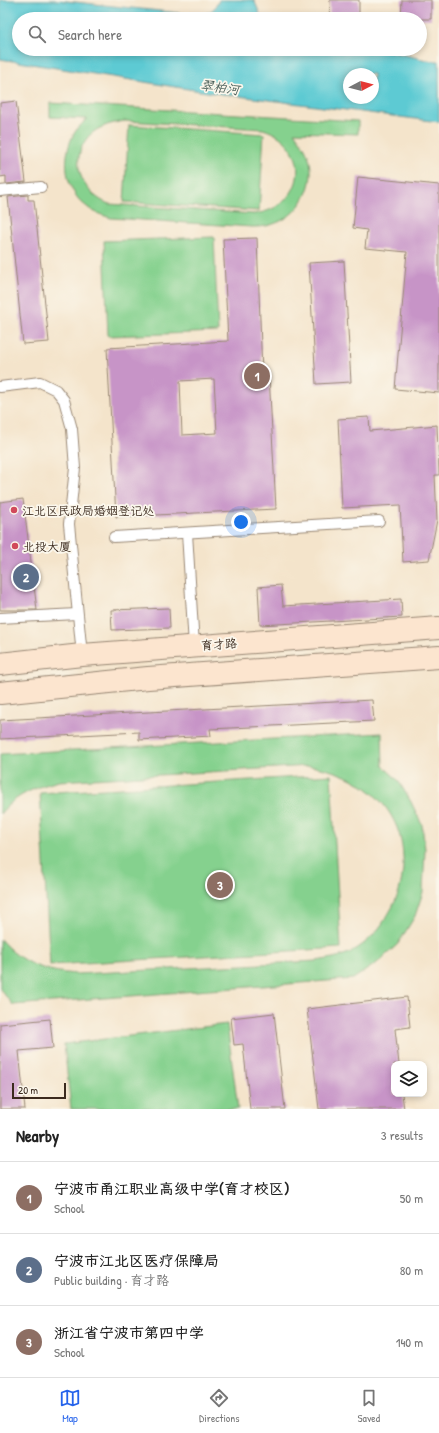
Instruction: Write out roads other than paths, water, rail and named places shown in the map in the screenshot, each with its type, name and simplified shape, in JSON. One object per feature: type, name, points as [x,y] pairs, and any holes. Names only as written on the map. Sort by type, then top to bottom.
[{"type":"main road","name":"育才路","points":[[0,664],[82,655],[439,628]]},
{"type":"main road","points":[[0,693],[148,678],[439,657]]},
{"type":"lane","points":[[0,191],[41,187]]},
{"type":"lane","points":[[0,387],[40,382],[56,390],[64,400],[72,429],[76,468],[68,524],[82,655]]},
{"type":"lane","points":[[114,537],[379,521]]},
{"type":"lane","points":[[187,533],[194,646]]},
{"type":"lane","points":[[0,618],[77,614]]},
{"type":"water","name":"翠柏河","points":[[0,0],[56,0],[170,12],[12,12],[12,56],[409,56],[431,61],[439,61],[439,122],[207,92],[0,59]]},
{"type":"water","points":[[219,0],[254,0],[259,12],[209,12],[216,6]]},
{"type":"place","name":"宁波市甬江职业高级中学(育才校区)","points":[[257,376]]},
{"type":"place","name":"江北区民政局婚姻登记处","points":[[14,510]]},
{"type":"place","name":"北投大厦","points":[[15,546]]},
{"type":"place","name":"宁波市江北区医疗保障局","points":[[26,577]]},
{"type":"place","name":"浙江省宁波市第四中学","points":[[220,885]]}]
